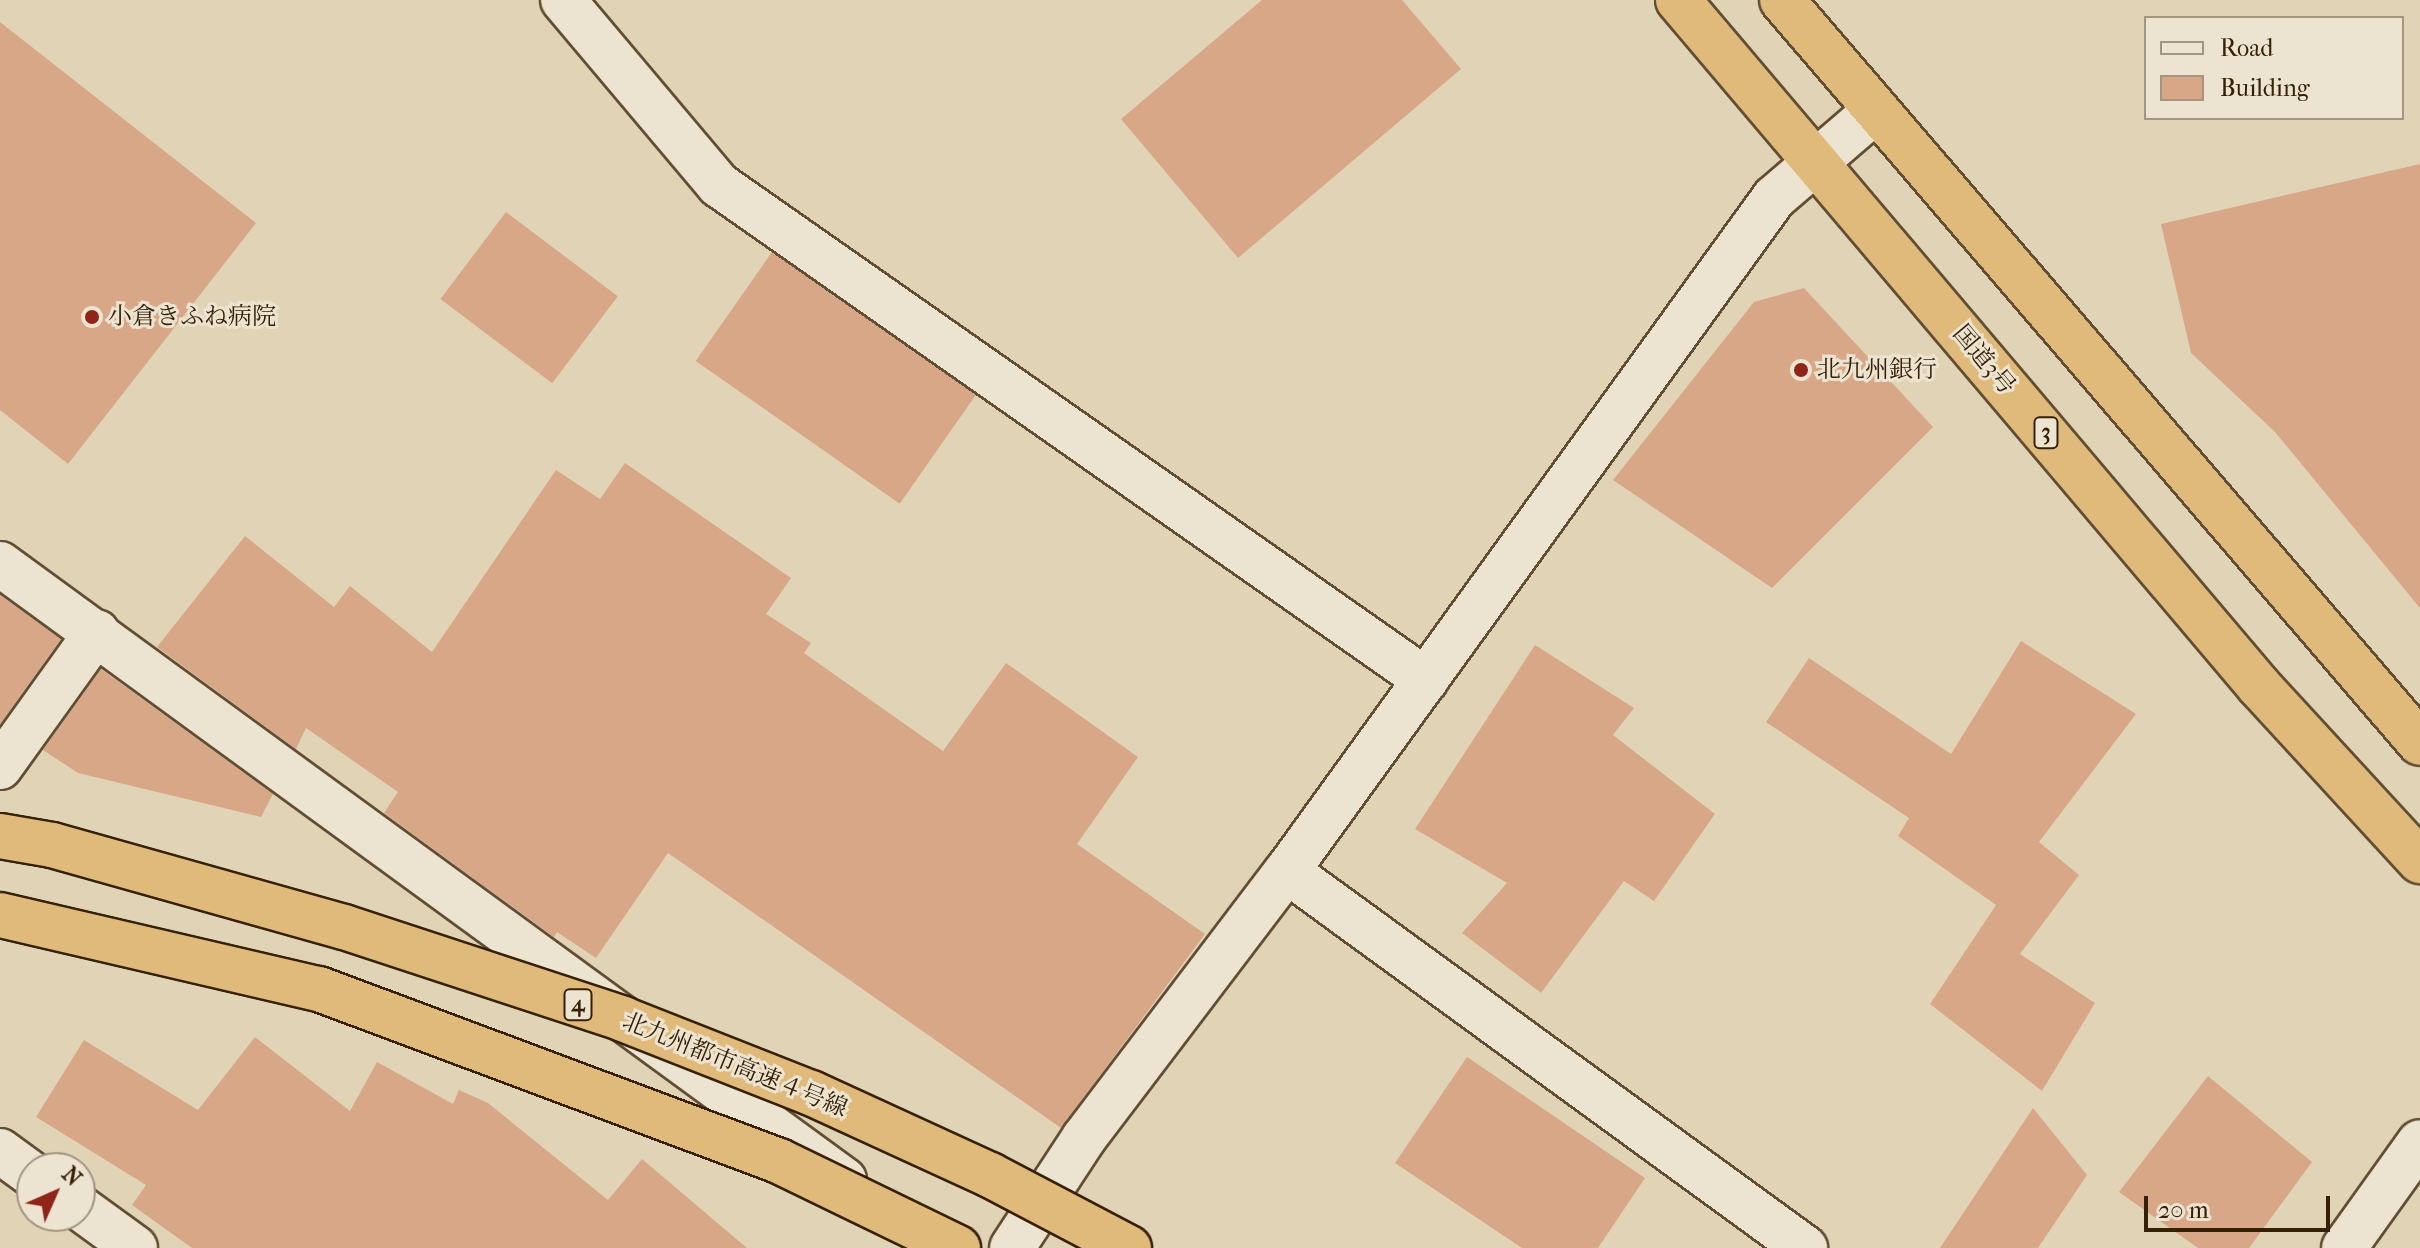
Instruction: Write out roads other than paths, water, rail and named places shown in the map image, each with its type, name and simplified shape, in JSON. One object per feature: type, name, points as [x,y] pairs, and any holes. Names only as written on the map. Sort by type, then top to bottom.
[{"type":"highway","name":"国道3号","points":[[1678,0],[2259,686],[2420,861]]},
{"type":"highway","points":[[1782,0],[2420,743]]},
{"type":"highway","name":"北九州都市高速４号線","points":[[0,836],[52,845],[344,927],[623,1019],[811,1093],[990,1175],[1129,1248]]},
{"type":"highway","points":[[0,915],[319,989],[779,1161],[958,1248]]},
{"type":"street","points":[[563,0],[719,185],[1426,680]]},
{"type":"street","points":[[1012,1248],[1084,1138],[1287,871],[1774,198],[1875,111]]},
{"type":"street","points":[[0,564],[936,1248]]},
{"type":"street","points":[[0,767],[97,632]]},
{"type":"street","points":[[1287,871],[1805,1248]]},
{"type":"street","points":[[2344,1248],[2420,1142]]},
{"type":"street","points":[[96,1220],[135,1248]]},
{"type":"place","name":"小倉きふね病院","points":[[92,317]]},
{"type":"place","name":"北九州銀行","points":[[1801,370]]}]
